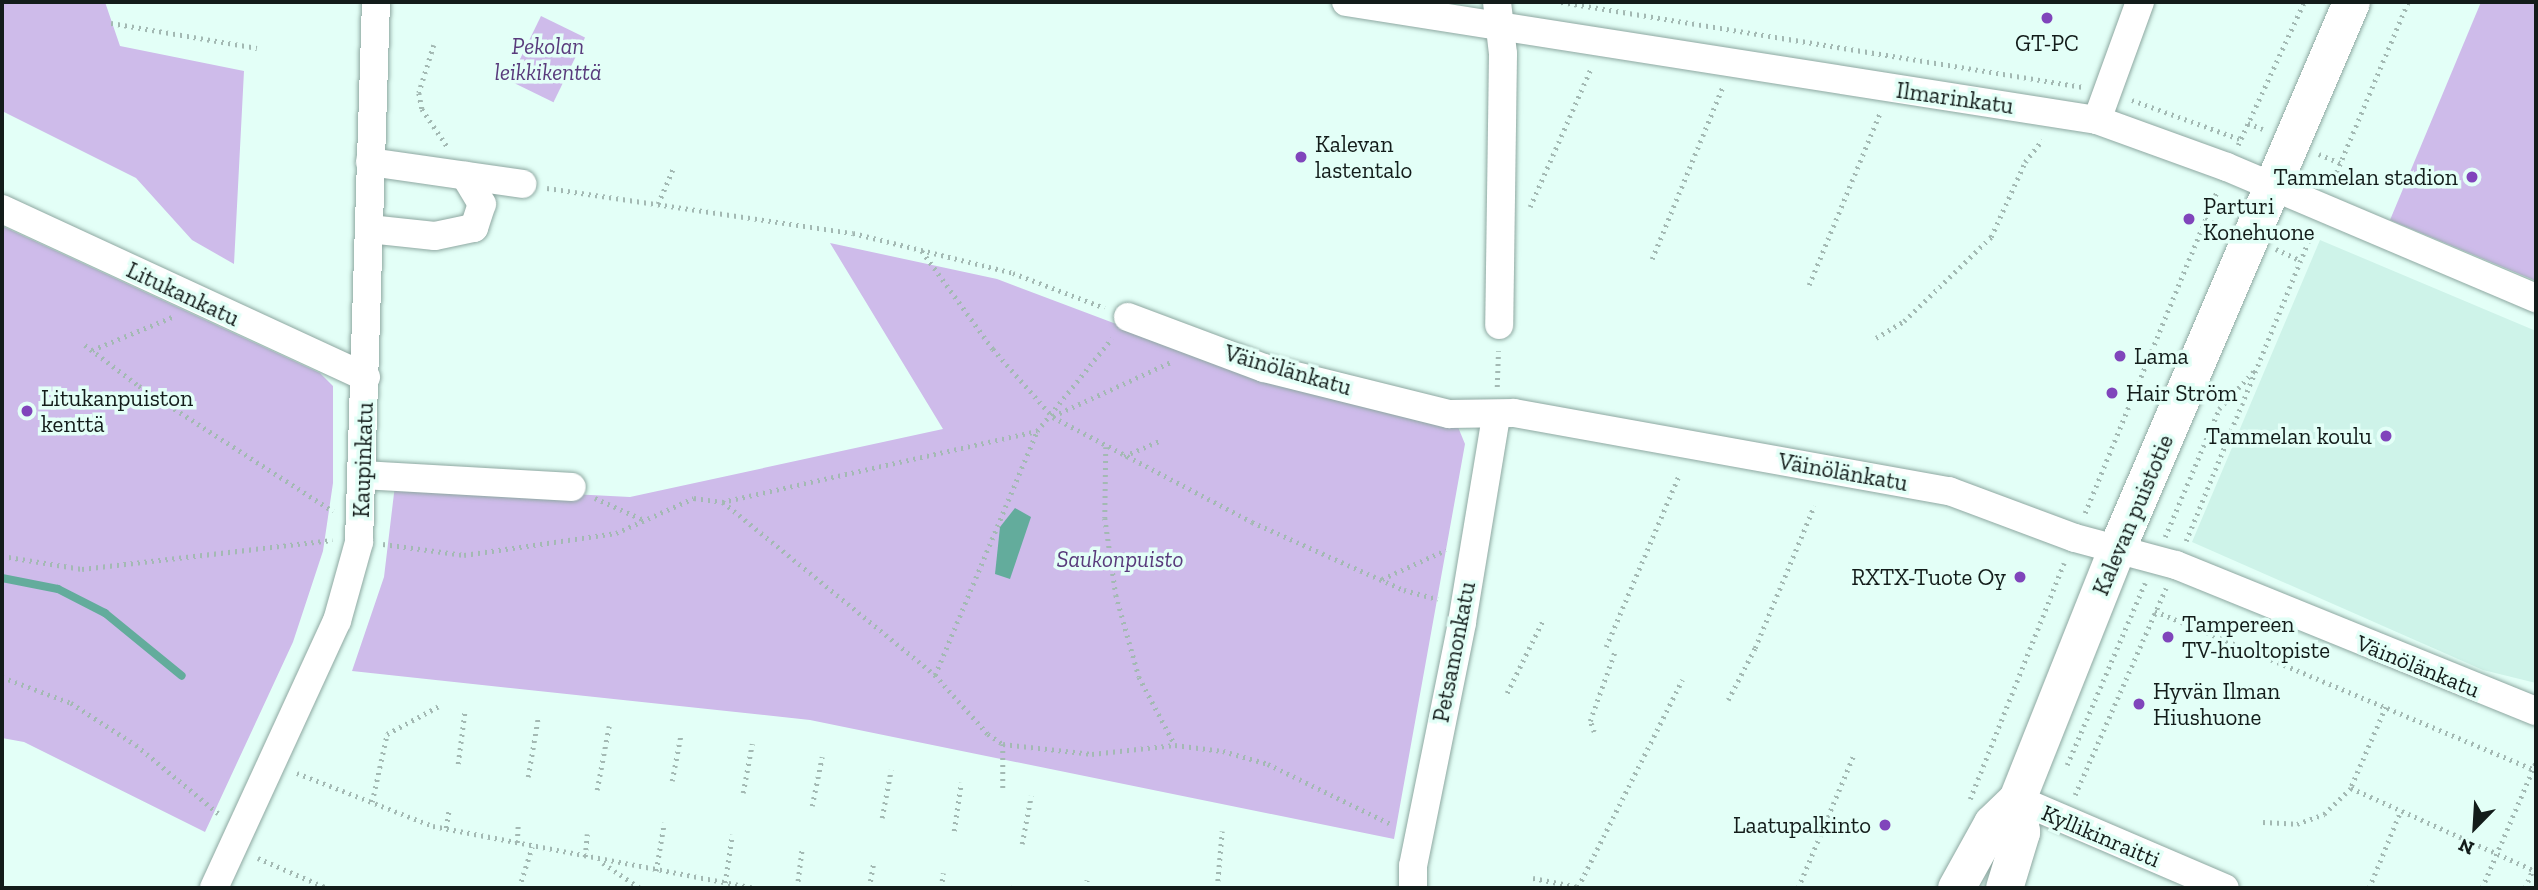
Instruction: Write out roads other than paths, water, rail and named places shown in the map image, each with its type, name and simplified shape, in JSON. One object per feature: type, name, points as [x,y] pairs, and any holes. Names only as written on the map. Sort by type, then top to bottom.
[{"type":"main road","name":"Kalevan puistotie","points":[[1965,881],[1993,822],[2017,799],[2117,548],[2351,2]]},
{"type":"main road","name":"Kalevan puistotie","points":[[2004,888],[2021,832],[2017,799]]},
{"type":"street","name":"Kaupinkatu","points":[[214,888],[337,621],[359,542],[376,2]]},
{"type":"street","name":"Ilmarinkatu","points":[[1346,2],[1498,14],[2097,120],[2227,167],[2536,298]]},
{"type":"street","points":[[2097,120],[2140,2]]},
{"type":"street","points":[[1498,14],[1499,325]]},
{"type":"street","points":[[370,162],[522,184]]},
{"type":"street","points":[[369,229],[435,236],[474,228],[482,204],[465,176]]},
{"type":"street","name":"Litukankatu","points":[[2,209],[366,377]]},
{"type":"street","name":"Väinölänkatu","points":[[1128,317],[1264,368],[1450,414],[1496,416],[1514,413],[1949,491],[2075,538],[2166,562],[2536,711]]},
{"type":"street","name":"Petsamonkatu","points":[[1413,888],[1419,830],[1464,606],[1496,416]]},
{"type":"street","points":[[363,475],[572,487]]},
{"type":"street","name":"Kyllikinraitti","points":[[2017,799],[2225,888]]},
{"type":"waterway","points":[[2,578],[58,589],[105,613],[182,676]]},
{"type":"place","name":"GT-PC","points":[[2047,18]]},
{"type":"place","name":"Kalevan lastentalo","points":[[1301,157]]},
{"type":"place","name":"Tammelan stadion","points":[[2472,177]]},
{"type":"place","name":"Parturi Konehuone","points":[[2189,219]]},
{"type":"place","name":"Lama","points":[[2120,356]]},
{"type":"place","name":"Hair Ström","points":[[2112,393]]},
{"type":"place","name":"Litukanpuiston kenttä","points":[[27,411]]},
{"type":"place","name":"Tammelan koulu","points":[[2386,436]]},
{"type":"place","name":"RXTX-Tuote Oy","points":[[2020,577]]},
{"type":"place","name":"Tampereen TV-huoltopiste","points":[[2168,637]]},
{"type":"place","name":"Hyvän Ilman Hiushuone","points":[[2139,704]]},
{"type":"place","name":"Laatupalkinto","points":[[1885,825]]},
{"type":"park label","name":"Pekolan leikkikenttä","points":[[548,59]]},
{"type":"park label","name":"Saukonpuisto","points":[[1120,559]]}]
